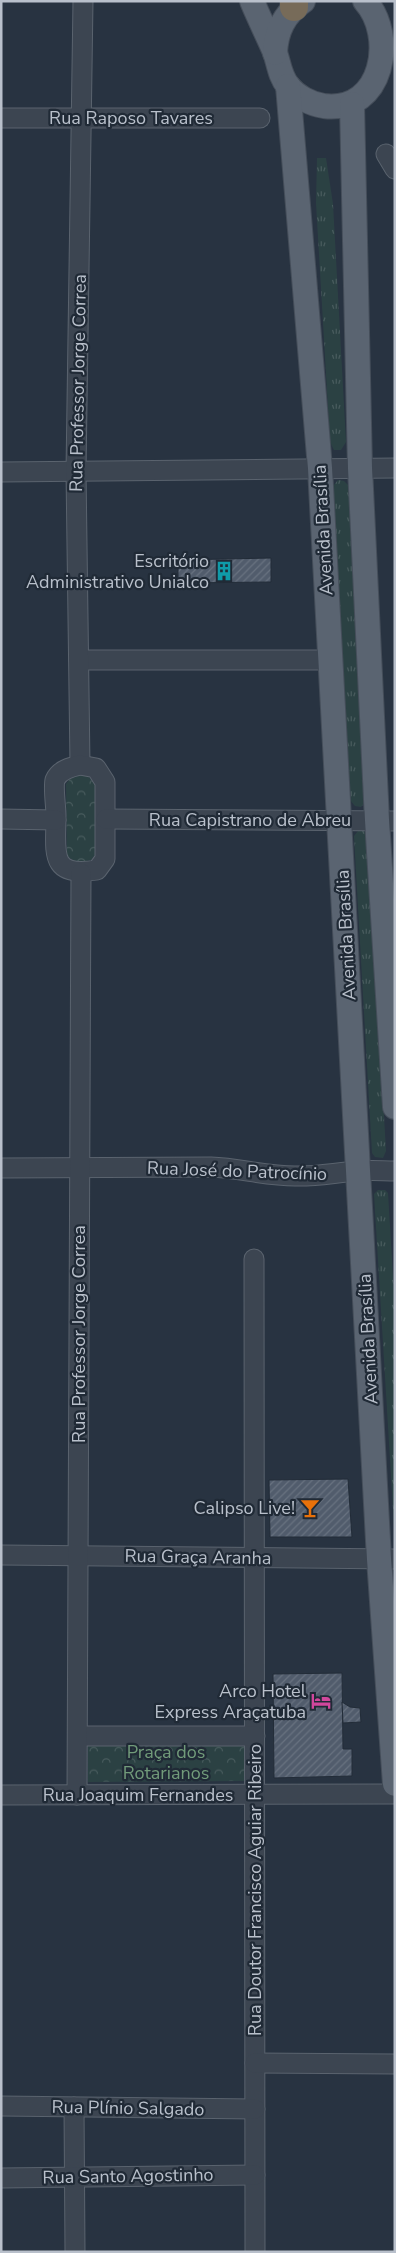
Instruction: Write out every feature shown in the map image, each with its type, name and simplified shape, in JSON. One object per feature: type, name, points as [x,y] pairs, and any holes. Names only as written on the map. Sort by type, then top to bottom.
[{"type":"main road","name":"Avenida Brasília","points":[[252,1],[275,53],[279,70],[288,86],[301,98],[317,105],[334,107],[352,104],[367,96],[380,84],[388,68],[393,44],[385,23],[365,1]]},
{"type":"main road","name":"Avenida Brasília","points":[[275,53],[276,35],[284,20],[297,3]]},
{"type":"main road","name":"Avenida Brasília","points":[[288,86],[320,468],[359,1171],[387,1559],[395,1784]]},
{"type":"main road","name":"Avenida Brasília","points":[[352,104],[360,468],[386,820],[395,1107]]},
{"type":"street","name":"Rua Professor Jorge Correa","points":[[80,765],[76,471],[83,1]]},
{"type":"street","name":"Rua Raposo Tavares","points":[[1,118],[260,118]]},
{"type":"street","points":[[1,472],[395,468]]},
{"type":"street","points":[[79,660],[331,660]]},
{"type":"street","points":[[80,765],[96,768],[105,782],[106,819],[105,859],[97,870],[81,872],[64,869],[56,858],[55,780],[64,770],[80,765]]},
{"type":"street","points":[[1,819],[56,820]]},
{"type":"street","name":"Rua Capistrano de Abreu","points":[[106,819],[386,820]]},
{"type":"street","name":"Rua Professor Jorge Correa","points":[[78,1795],[81,872]]},
{"type":"street","name":"Rua José do Patrocínio","points":[[1,1168],[231,1168],[272,1175],[294,1176],[324,1176],[359,1171],[395,1171]]},
{"type":"street","name":"Rua Doutor Francisco Aguiar Ribeiro","points":[[254,1259],[255,2252]]},
{"type":"street","name":"Rua Graça Aranha","points":[[1,1555],[387,1559]]},
{"type":"street","points":[[78,1736],[255,1736]]},
{"type":"street","name":"Rua Joaquim Fernandes","points":[[1,1795],[395,1794]]},
{"type":"street","points":[[255,2063],[395,2064]]},
{"type":"street","name":"Rua Plínio Salgado","points":[[1,2106],[255,2109]]},
{"type":"street","points":[[74,2107],[75,2252]]},
{"type":"street","name":"Rua Santo Agostinho","points":[[1,2178],[255,2174]]},
{"type":"green space","points":[[317,158],[326,158],[333,204],[346,442],[341,450],[334,450],[330,442],[316,203]]},
{"type":"green space","points":[[338,480],[344,481],[349,486],[366,801],[361,807],[355,806],[350,800],[333,486]]},
{"type":"green space","points":[[81,775],[89,777],[95,785],[95,855],[91,860],[75,861],[67,855],[66,784],[70,779]]},
{"type":"green space","points":[[358,831],[364,831],[368,836],[386,1151],[383,1158],[375,1157],[372,1153],[354,836]]},
{"type":"green space","points":[[378,1190],[385,1190],[388,1193],[395,1309],[395,1542],[374,1194]]},
{"type":"green space","name":"Praça dos Rotarianos","points":[[88,1743],[245,1743],[244,1781],[88,1782]]},
{"type":"building","name":"Escritório Administrativo Unialco","points":[[271,558],[271,582],[178,583],[178,560]]},
{"type":"building","name":"Calipso Live!","points":[[348,1479],[352,1537],[270,1537],[269,1480]]},
{"type":"building","points":[[342,1673],[343,1749],[352,1749],[352,1776],[274,1778],[273,1674]]},
{"type":"building","points":[[342,1702],[350,1707],[360,1708],[361,1722],[343,1723]]},
{"type":"place","name":"Escritório Administrativo Unialco","points":[[224,571]]},
{"type":"place","name":"Calipso Live!","points":[[310,1508]]},
{"type":"place","name":"Arco Hotel Express Araçatuba","points":[[321,1701]]}]
